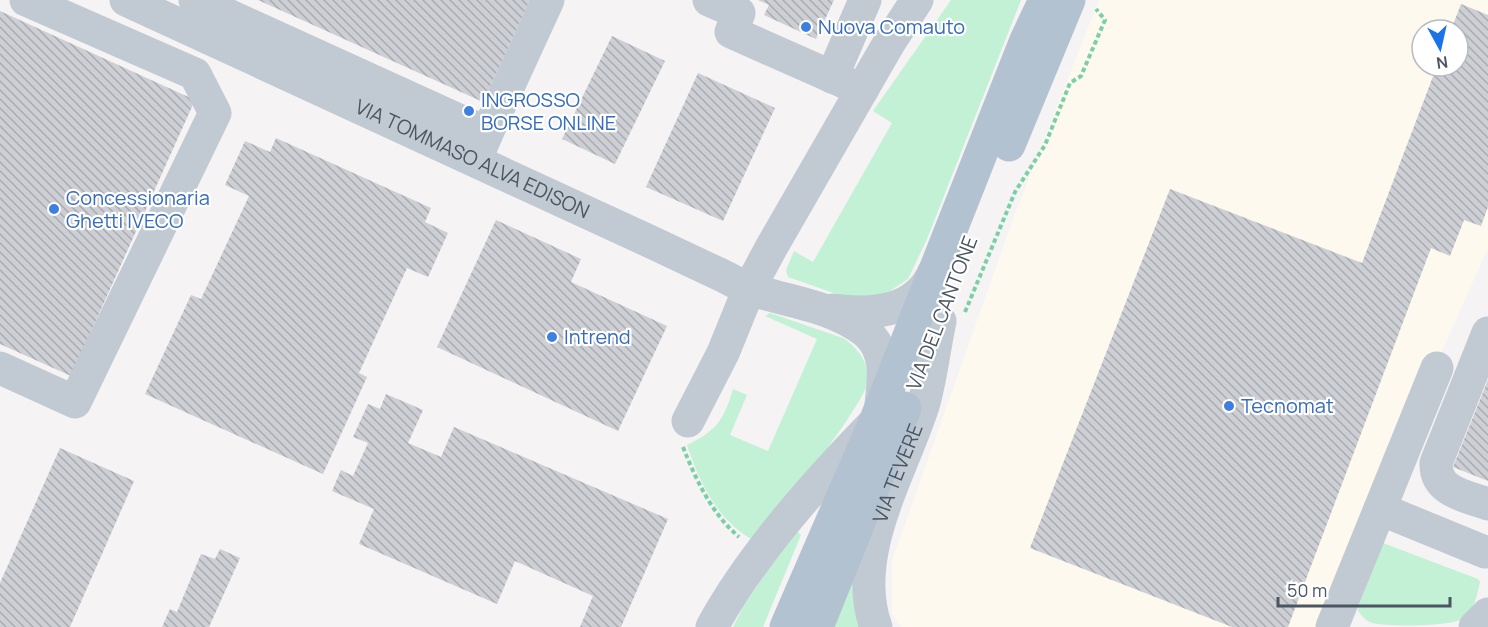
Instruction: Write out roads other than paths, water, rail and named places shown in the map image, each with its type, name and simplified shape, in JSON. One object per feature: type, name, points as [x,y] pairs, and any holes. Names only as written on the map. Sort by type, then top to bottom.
[{"type":"main road","name":"VIA DEL CANTONE","points":[[786,627],[878,414],[1043,0]]},
{"type":"main road","name":"VIA DEL CANTONE","points":[[817,627],[951,319],[997,174],[1069,0]]},
{"type":"street","points":[[0,368],[75,402],[214,113],[195,74],[26,0]]},
{"type":"street","name":"VIA TOMMASO ALVA EDISON","points":[[126,0],[482,146],[749,289],[822,309],[866,313],[891,310],[922,291],[928,285],[934,272]]},
{"type":"street","points":[[195,0],[482,146],[548,0]]},
{"type":"street","points":[[709,0],[739,13],[731,32],[862,90]]},
{"type":"street","points":[[832,77],[865,0]]},
{"type":"street","points":[[688,421],[726,346],[749,289],[862,90],[917,0]]},
{"type":"street","name":"VIA TOMMASO ALVA EDISON","points":[[822,309],[861,329],[875,343],[884,371],[878,414]]},
{"type":"street","name":"VIA TEVERE","points":[[876,627],[869,596],[870,560],[876,535],[951,319]]},
{"type":"street","points":[[1488,333],[1436,463],[1436,475],[1444,487],[1488,504]]},
{"type":"street","points":[[1332,627],[1437,368]]},
{"type":"street","name":"VIA DEL CANTONE","points":[[712,627],[761,554],[878,414]]},
{"type":"street","points":[[1380,509],[1485,552]]},
{"type":"street","points":[[1476,627],[1488,614]]},
{"type":"place","name":"Nuova Comauto","points":[[806,27]]},
{"type":"place","name":"INGROSSO BORSE ONLINE","points":[[469,111]]},
{"type":"place","name":"Concessionaria Ghetti IVECO","points":[[54,209]]},
{"type":"place","name":"Intrend","points":[[552,337]]},
{"type":"place","name":"Tecnomat","points":[[1229,406]]}]
